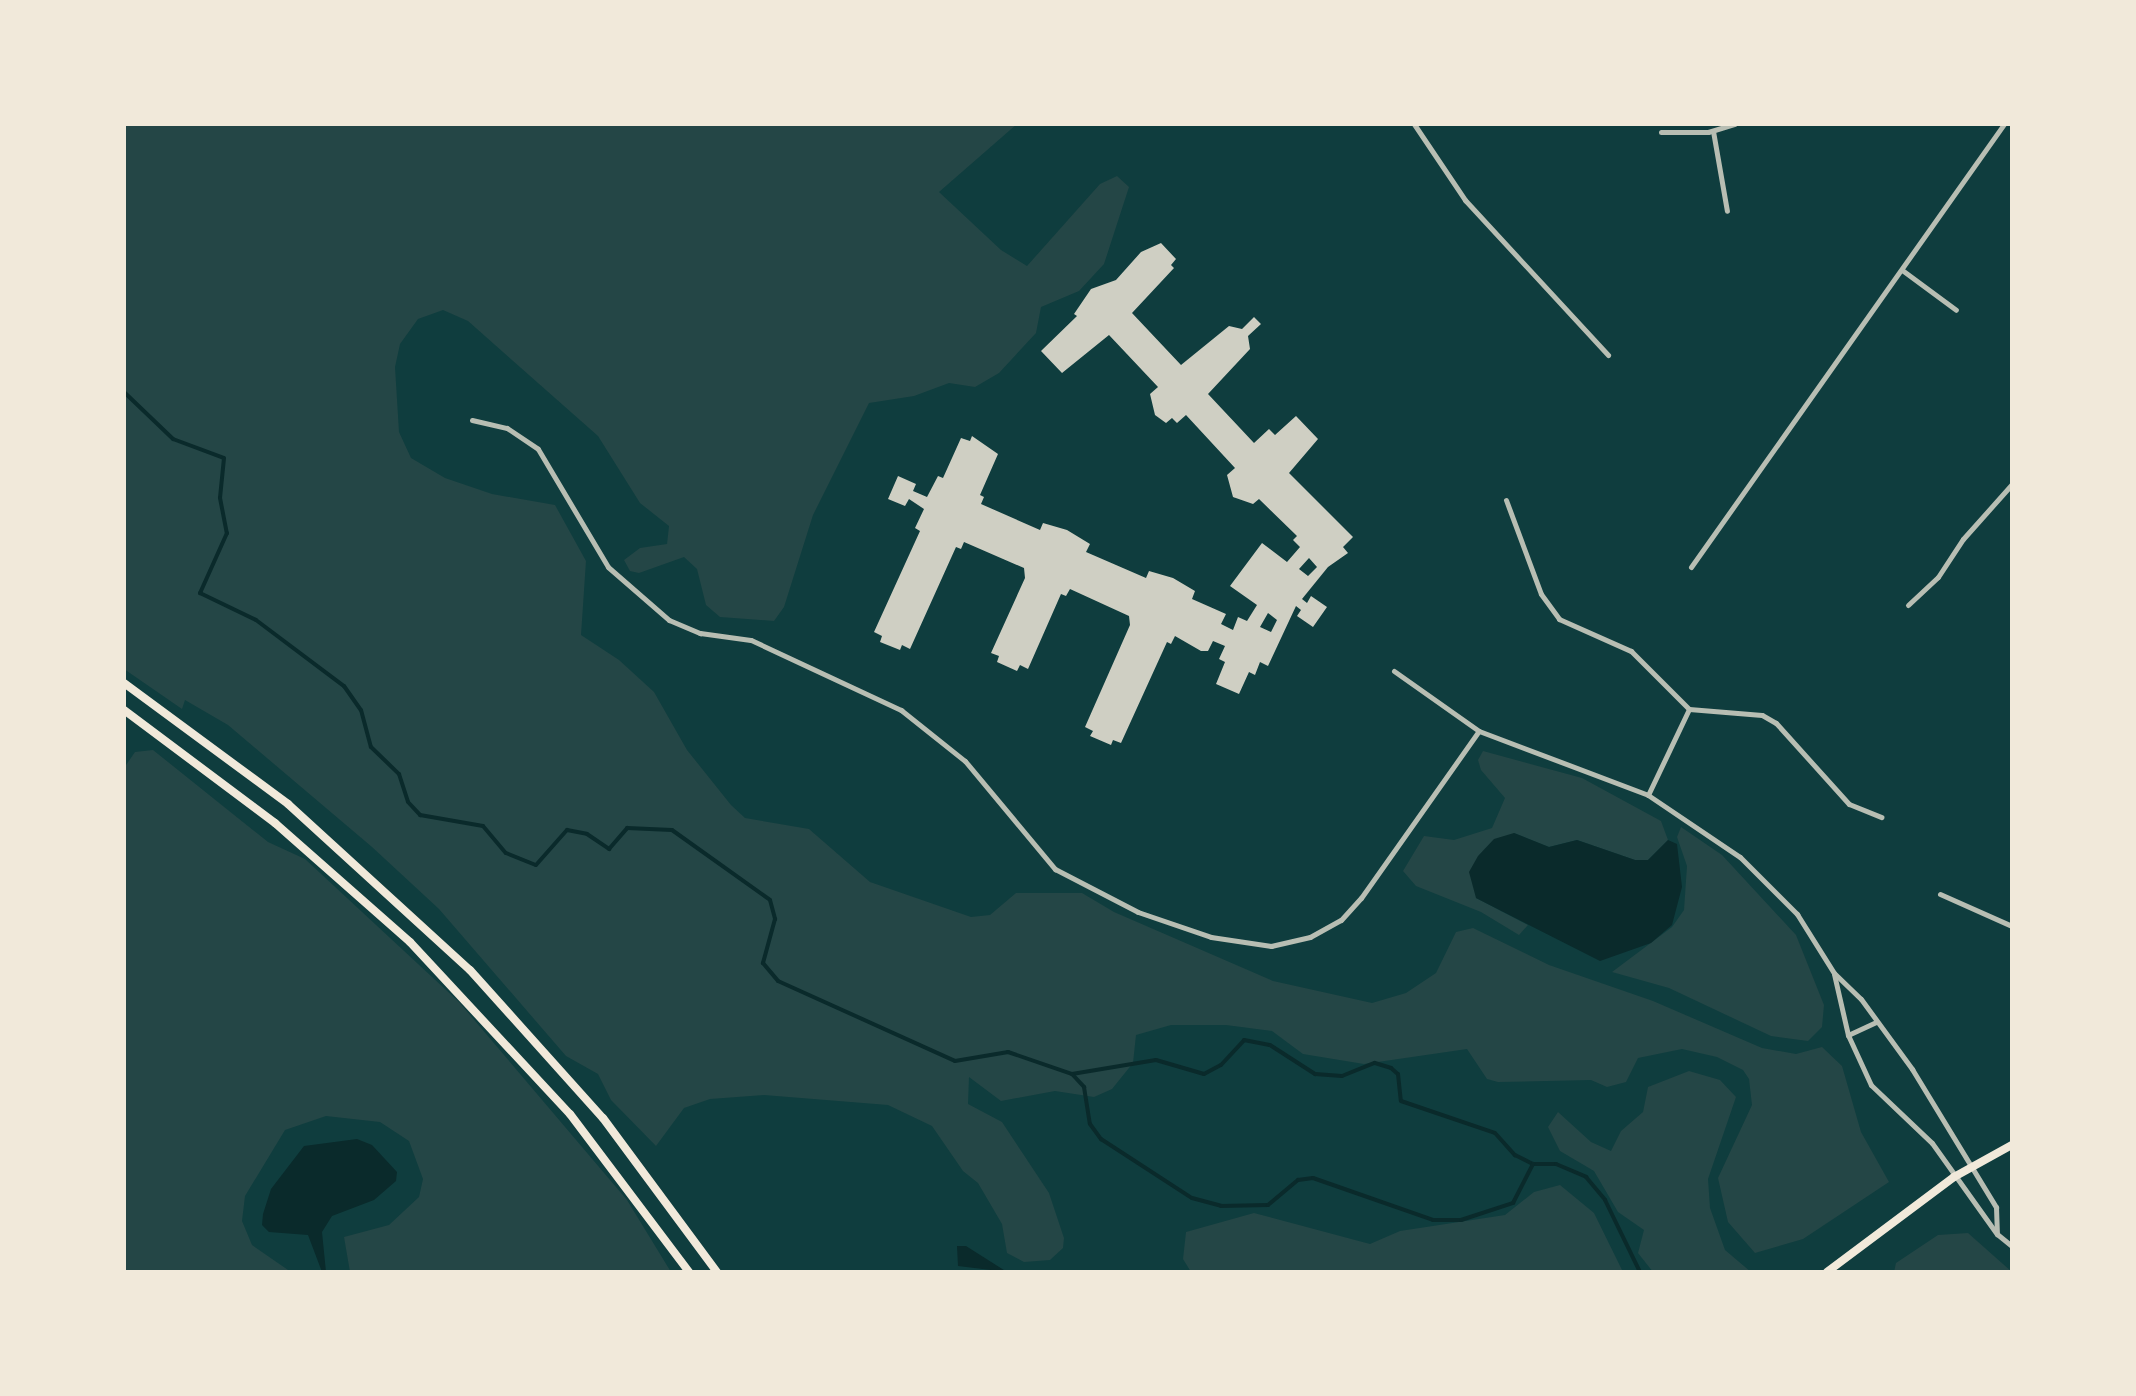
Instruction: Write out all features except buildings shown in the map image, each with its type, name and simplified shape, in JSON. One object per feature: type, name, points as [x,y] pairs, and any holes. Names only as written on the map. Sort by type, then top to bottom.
[{"type":"main road","points":[[124,683],[288,804],[470,970],[603,1118],[717,1272]]},
{"type":"main road","points":[[124,710],[275,823],[410,942],[570,1114],[689,1272]]},
{"type":"main road","points":[[1827,1272],[1954,1177],[2012,1145]]},
{"type":"street","points":[[1414,124],[1465,200],[1608,355]]},
{"type":"street","points":[[1661,132],[1713,131],[1735,124]]},
{"type":"street","points":[[1691,567],[2004,124]]},
{"type":"street","points":[[1713,131],[1727,211]]},
{"type":"street","points":[[1902,270],[1956,310]]},
{"type":"street","points":[[472,420],[507,428],[538,449],[605,564],[669,620],[700,633],[751,640],[901,710],[959,755],[1055,869],[1138,912],[1211,937],[1271,946],[1310,937],[1341,920],[1361,898],[1479,731]]},
{"type":"street","points":[[1908,605],[1938,577],[1987,508],[2012,484]]},
{"type":"street","points":[[1506,500],[1548,607],[1571,626],[1631,651],[1689,709],[1753,714],[1776,723],[1849,804],[1881,817]]},
{"type":"street","points":[[1394,671],[1479,731],[1648,795],[1718,838],[1752,868],[1797,914],[1834,973],[1876,1022],[1996,1207],[1997,1234]]},
{"type":"street","points":[[1648,795],[1689,709]]},
{"type":"street","points":[[1940,894],[2012,926]]},
{"type":"street","points":[[1834,973],[1848,1035],[1871,1085],[1932,1143],[1997,1234],[2012,1246]]},
{"type":"street","points":[[1848,1035],[1876,1022]]},
{"type":"shaded area","points":[[124,124],[1017,124],[939,192],[1001,250],[1027,266],[1100,184],[1117,176],[1129,187],[1104,264],[1079,291],[1041,307],[1036,333],[999,373],[975,387],[949,383],[914,396],[869,403],[813,515],[784,607],[774,621],[720,617],[706,605],[697,569],[684,557],[639,573],[630,571],[624,560],[640,548],[667,544],[669,526],[640,503],[598,436],[468,321],[443,310],[418,319],[400,344],[395,367],[399,432],[411,458],[445,478],[492,494],[555,505],[586,561],[581,635],[619,660],[654,692],[687,750],[745,818],[809,829],[870,882],[971,917],[990,915],[1016,893],[1082,893],[1114,912],[1273,981],[1372,1003],[1406,993],[1436,973],[1456,932],[1473,928],[1549,965],[1653,1001],[1762,1048],[1796,1054],[1822,1047],[1842,1066],[1861,1132],[1889,1182],[1803,1239],[1755,1253],[1728,1222],[1718,1178],[1752,1105],[1749,1079],[1743,1070],[1717,1057],[1682,1049],[1638,1058],[1626,1082],[1607,1087],[1591,1080],[1498,1082],[1487,1079],[1467,1049],[1364,1064],[1303,1054],[1272,1031],[1226,1025],[1171,1025],[1136,1035],[1133,1063],[1112,1089],[1094,1097],[1055,1091],[1001,1101],[969,1077],[968,1104],[1002,1122],[1049,1193],[1064,1238],[1063,1248],[1050,1260],[1024,1262],[1007,1253],[1002,1224],[978,1183],[963,1171],[932,1126],[888,1105],[764,1095],[710,1099],[684,1108],[656,1146],[611,1100],[598,1074],[566,1056],[439,909],[372,847],[228,725],[185,700],[182,709],[124,669]]},
{"type":"shaded area","points":[[153,750],[268,842],[305,859],[459,1002],[627,1200],[671,1272],[350,1272],[344,1237],[389,1225],[419,1197],[423,1179],[409,1141],[380,1122],[326,1116],[285,1130],[245,1196],[242,1221],[252,1245],[291,1272],[124,1272],[124,768],[135,752]]},
{"type":"shaded area","points":[[1483,751],[1582,778],[1661,821],[1668,840],[1648,860],[1635,860],[1577,840],[1549,847],[1514,833],[1476,898],[1528,925],[1519,935],[1481,912],[1416,886],[1403,871],[1424,836],[1454,840],[1492,828],[1505,798],[1481,770],[1478,760]]},
{"type":"shaded area","points":[[1681,827],[1722,855],[1796,935],[1824,1005],[1822,1027],[1808,1041],[1771,1036],[1669,988],[1612,972],[1672,927],[1684,910],[1687,866],[1677,837]]},
{"type":"shaded area","points":[[1514,833],[1549,847],[1577,840],[1635,860],[1648,860],[1668,840],[1677,844],[1682,887],[1672,925],[1651,943],[1600,961],[1476,898],[1469,872],[1478,856],[1494,839]]},
{"type":"shaded area","points":[[1689,1071],[1720,1080],[1736,1097],[1708,1179],[1710,1208],[1725,1250],[1751,1272],[1653,1272],[1638,1253],[1644,1230],[1618,1212],[1594,1171],[1560,1151],[1548,1127],[1558,1112],[1591,1142],[1611,1151],[1621,1131],[1643,1112],[1648,1087]]},
{"type":"shaded area","points":[[357,1139],[372,1145],[397,1172],[396,1181],[374,1200],[332,1216],[322,1232],[326,1272],[322,1272],[308,1235],[269,1232],[262,1225],[263,1214],[271,1189],[304,1146]]},
{"type":"shaded area","points":[[1560,1185],[1594,1213],[1623,1272],[1191,1272],[1183,1259],[1186,1232],[1254,1213],[1370,1244],[1400,1231],[1505,1215],[1534,1192]]},
{"type":"shaded area","points":[[1968,1233],[2012,1272],[1894,1272],[1896,1263],[1938,1235]]},
{"type":"shaded area","points":[[957,1246],[966,1246],[1007,1272],[958,1266]]},
{"type":"waterway","points":[[124,392],[173,439],[224,458],[220,498],[227,533],[200,593],[256,620],[344,686],[361,710],[371,747],[399,774],[408,802],[420,815],[483,826],[506,853],[536,865],[567,830],[587,834],[609,849],[627,828],[672,830],[770,900],[775,919],[763,963],[778,981],[955,1061],[1008,1052],[1072,1074],[1156,1060],[1204,1074],[1221,1065],[1244,1040],[1270,1045],[1315,1074],[1342,1076],[1375,1063],[1391,1068],[1398,1074],[1401,1101],[1495,1133],[1515,1155],[1533,1164],[1556,1164],[1586,1177],[1605,1200],[1640,1272]]},
{"type":"waterway","points":[[1072,1074],[1084,1087],[1090,1124],[1101,1139],[1192,1198],[1221,1206],[1268,1205],[1298,1180],[1313,1178],[1433,1220],[1461,1220],[1513,1203],[1533,1164]]}]
